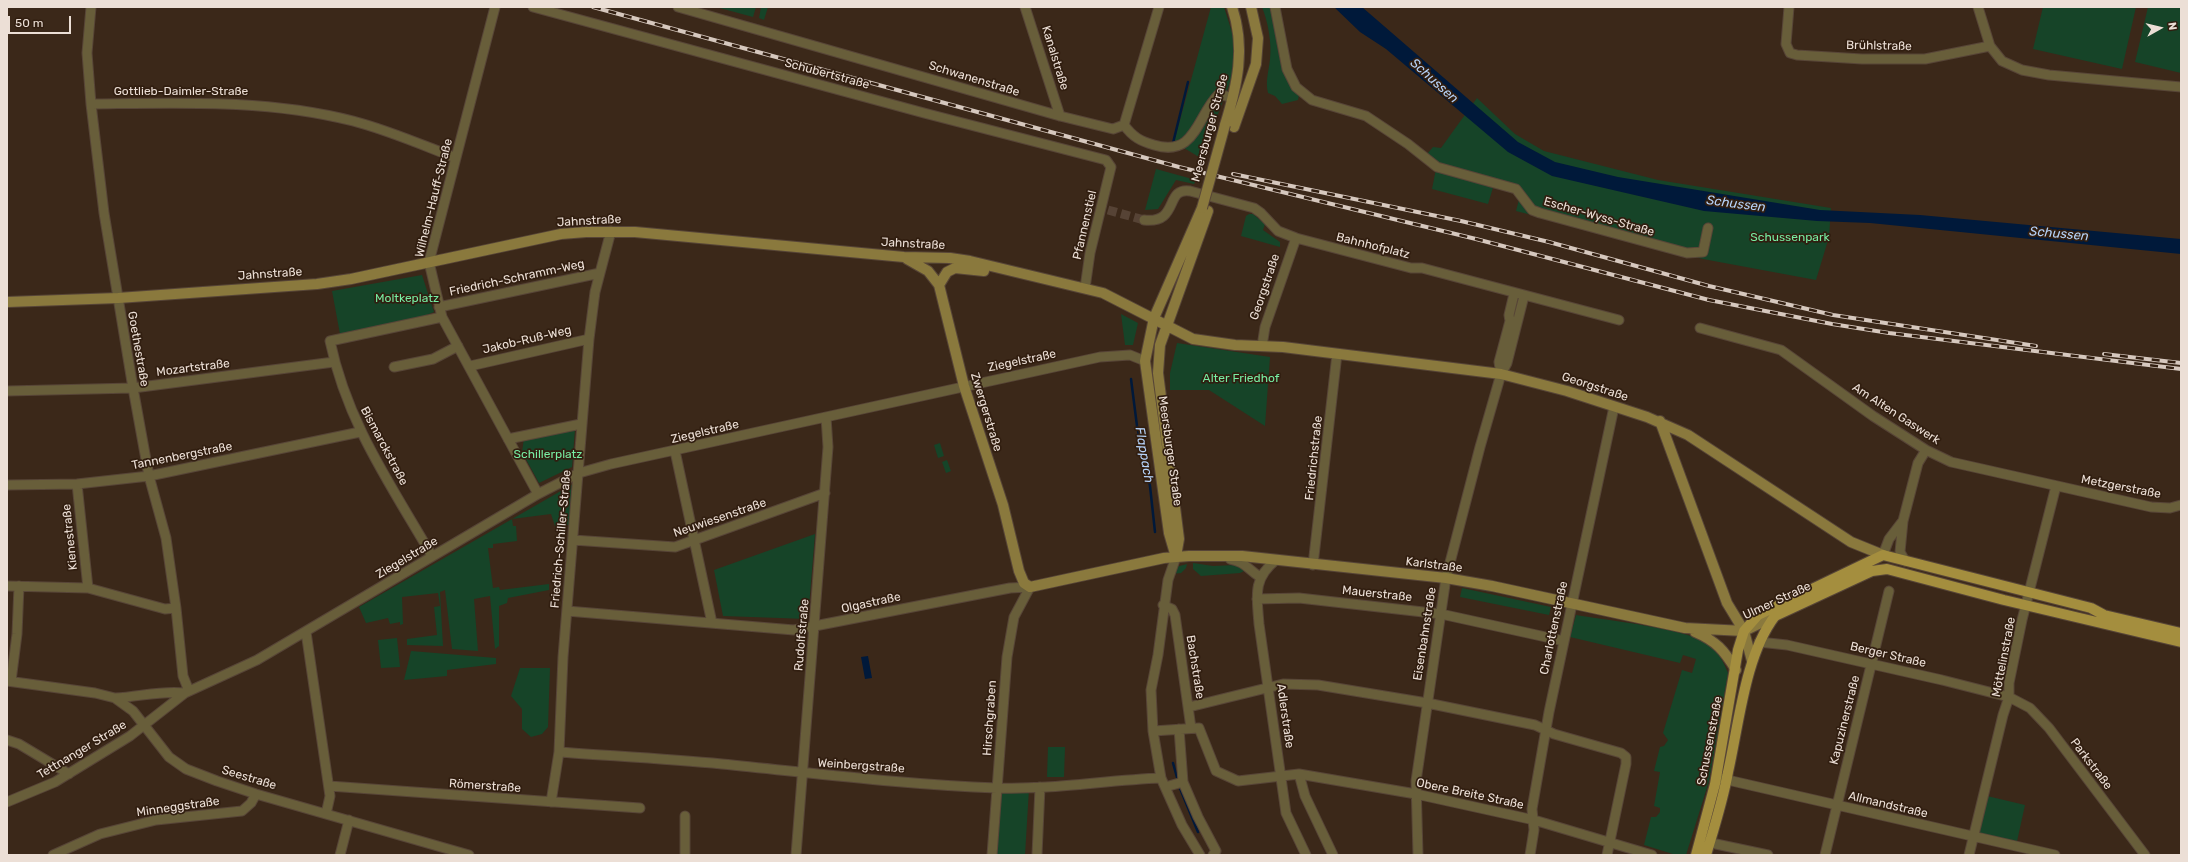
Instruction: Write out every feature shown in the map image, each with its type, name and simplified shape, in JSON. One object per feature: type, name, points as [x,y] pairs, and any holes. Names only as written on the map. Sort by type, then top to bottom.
[{"type":"main road","name":"Meersburger Straße","points":[[1230,126],[1233,98],[1237,80],[1240,44],[1232,7]]},
{"type":"main road","name":"Meersburger Straße","points":[[1176,558],[1179,539],[1158,373],[1160,345],[1166,324],[1192,258],[1230,126],[1256,64],[1258,38],[1251,7]]},
{"type":"main road","name":"Meersburger Straße","points":[[1176,558],[1169,533],[1145,361],[1154,318],[1205,209]]},
{"type":"main road","name":"Jahnstraße","points":[[7,302],[118,298],[317,284],[561,234],[611,231],[740,241],[904,258],[950,258],[1103,293],[1166,324]]},
{"type":"main road","name":"Zwergerstraße","points":[[904,258],[928,271],[939,285],[964,386],[1007,519],[1019,571],[1024,583],[1030,587]]},
{"type":"main road","points":[[939,285],[946,272],[955,268],[990,272],[1007,270]]},
{"type":"main road","name":"Georgstraße","points":[[1166,324],[1193,339],[1337,354],[1500,374],[1568,391],[1660,421],[1688,435],[1852,542],[1883,555]]},
{"type":"main road","name":"Schussenstraße","points":[[1660,421],[1727,603],[1744,631],[1752,661]]},
{"type":"main road","name":"Ulmer Straße","points":[[1744,631],[1758,615],[1883,555],[2091,608],[2111,621]]},
{"type":"main road","name":"Karlstraße","points":[[1176,558],[1214,556],[1276,560],[1446,578],[1686,628],[1744,631]]},
{"type":"main road","name":"Olgastraße","points":[[1030,587],[1129,564],[1176,558]]},
{"type":"main road","name":"Ulmer Straße","points":[[1744,631],[1872,571],[1887,569],[2026,606],[2111,621],[2125,625]]},
{"type":"main road","name":"Schussenstraße","points":[[1706,855],[1727,780],[1752,661],[1766,628],[1775,616]]},
{"type":"main road","points":[[2125,625],[2181,633]]},
{"type":"main road","points":[[2125,625],[2181,642]]},
{"type":"main road","name":"Karlstraße","points":[[1686,628],[1712,639],[1728,656],[1736,670]]},
{"type":"main road","name":"Schussenstraße","points":[[1696,855],[1717,777],[1740,643],[1744,631]]},
{"type":"street","name":"Goethestraße","points":[[91,7],[87,53],[91,104],[118,298],[149,476],[166,538],[187,692]]},
{"type":"street","name":"Wilhelm-Hauff-Straße","points":[[495,7],[429,262],[442,317],[470,366],[538,494]]},
{"type":"street","name":"Schubertstraße","points":[[533,7],[924,113],[1106,160],[1111,167]]},
{"type":"street","name":"Schwanenstraße","points":[[678,7],[1060,116],[1113,129],[1124,125]]},
{"type":"street","name":"Kanalstraße","points":[[1025,7],[1060,116]]},
{"type":"street","points":[[1159,7],[1124,125],[1138,141],[1160,148],[1171,148],[1184,143],[1197,130],[1212,100],[1218,94],[1233,98]]},
{"type":"street","name":"Escher-Wyss-Straße","points":[[1275,7],[1287,69],[1296,87],[1312,100],[1366,116],[1408,144],[1437,167],[1516,189],[1532,210],[1540,213],[1687,253],[1703,252],[1708,228]]},
{"type":"street","name":"Brühlstraße","points":[[1789,7],[1786,44],[1790,53],[1862,59],[1925,59],[1990,46]]},
{"type":"street","points":[[1978,7],[1990,46],[2002,61],[2022,70],[2049,75],[2181,87]]},
{"type":"street","name":"Gottlieb-Daimler-Straße","points":[[91,104],[210,102],[288,108],[354,121],[394,134],[456,158]]},
{"type":"street","name":"Pfannenstiel","points":[[1085,288],[1090,253],[1104,209],[1111,167]]},
{"type":"street","name":"Bahnhofplatz","points":[[1144,220],[1156,221],[1164,217],[1178,192],[1184,190],[1254,208],[1261,213],[1278,231],[1296,238],[1411,268],[1422,268],[1487,285],[1514,294],[1619,320]]},
{"type":"street","name":"Friedrich-Schiller-Straße","points":[[551,802],[559,752],[567,611],[589,339],[600,273],[611,231]]},
{"type":"street","name":"Georgstraße","points":[[1262,346],[1265,327],[1296,238]]},
{"type":"street","name":"Friedrich-Schramm-Weg","points":[[439,307],[600,273]]},
{"type":"street","name":"Eisenbahnstraße","points":[[1500,374],[1499,362],[1510,321],[1509,315],[1514,294]]},
{"type":"street","name":"Eisenbahnstraße","points":[[1418,855],[1416,780],[1446,578],[1500,374],[1507,363],[1524,296]]},
{"type":"street","name":"Bismarckstraße","points":[[432,556],[360,432],[345,396],[334,362],[330,341],[442,317]]},
{"type":"street","name":"Am Alten Gaswerk","points":[[1700,328],[1781,350],[1873,416],[1926,450],[1951,462],[2056,486]]},
{"type":"street","name":"Jakob-Ruß-Weg","points":[[470,366],[589,339]]},
{"type":"street","points":[[394,367],[433,359],[458,346]]},
{"type":"street","name":"Friedrichstraße","points":[[1313,564],[1337,354]]},
{"type":"street","name":"Ziegelstraße","points":[[187,692],[257,660],[538,494],[579,473],[611,464],[1100,357],[1107,358],[1130,355],[1145,361]]},
{"type":"street","name":"Mozartstraße","points":[[7,391],[133,388],[334,362]]},
{"type":"street","name":"Charlottenstraße","points":[[1530,855],[1534,820],[1532,809],[1546,730],[1571,604],[1614,415],[1614,407]]},
{"type":"street","name":"Rudolfstraße","points":[[796,855],[825,493],[828,447],[826,417]]},
{"type":"street","points":[[508,439],[581,424]]},
{"type":"street","name":"Tannenbergstraße","points":[[7,485],[77,484],[149,476],[360,432]]},
{"type":"street","points":[[1905,561],[1900,552],[1903,521],[1918,463],[1926,450]]},
{"type":"street","points":[[675,451],[712,623]]},
{"type":"street","name":"Kienestraße","points":[[77,484],[88,588]]},
{"type":"street","name":"Metzgerstraße","points":[[2056,486],[2151,507],[2170,508],[2181,505]]},
{"type":"street","name":"Möttelinstraße","points":[[1969,855],[2003,715],[2009,697],[2009,683],[2026,606],[2056,486]]},
{"type":"street","name":"Neuwiesenstraße","points":[[573,540],[676,547],[825,493]]},
{"type":"street","points":[[1883,555],[1889,539],[1903,521]]},
{"type":"street","points":[[1214,556],[1240,561],[1260,577],[1276,560]]},
{"type":"street","points":[[1176,558],[1168,580],[1158,655],[1151,690],[1153,731],[1163,782],[1182,825],[1200,855]]},
{"type":"street","name":"Adlerstraße","points":[[1260,577],[1257,600],[1286,813],[1306,855]]},
{"type":"street","points":[[7,586],[88,588],[165,609],[176,608]]},
{"type":"street","points":[[19,586],[17,634],[9,681],[95,693],[115,698],[135,697],[143,693],[171,691],[187,692]]},
{"type":"street","name":"Olgastraße","points":[[567,611],[794,630],[1010,588],[1030,587]]},
{"type":"street","name":"Hirschgraben","points":[[992,855],[1007,657],[1014,617],[1030,587]]},
{"type":"street","name":"Kapuzinerstraße","points":[[1825,855],[1889,591]]},
{"type":"street","name":"Mauerstraße","points":[[1257,600],[1299,598],[1441,614],[1564,641]]},
{"type":"street","name":"Bachstraße","points":[[1164,605],[1172,609],[1175,615],[1191,728]]},
{"type":"street","points":[[306,632],[329,786],[330,796],[326,814]]},
{"type":"street","name":"Berger Straße","points":[[1760,642],[1787,645],[2009,697]]},
{"type":"street","points":[[1189,707],[1282,684],[1318,685],[1427,703],[1535,724],[1546,730],[1621,753],[1626,757],[1607,855]]},
{"type":"street","name":"Tettnanger Straße","points":[[7,802],[55,782],[69,774],[145,725],[187,692]]},
{"type":"street","name":"Parkstraße","points":[[2009,697],[2020,701],[2037,714],[2145,855]]},
{"type":"street","points":[[115,698],[133,711],[145,725]]},
{"type":"street","name":"Seestraße","points":[[145,725],[169,757],[194,772],[256,794],[469,855]]},
{"type":"street","points":[[1153,731],[1191,728]]},
{"type":"street","name":"Obere Breite Straße","points":[[1191,728],[1199,728],[1216,771],[1238,781],[1299,774],[1416,794],[1534,820],[1652,855]]},
{"type":"street","points":[[1179,729],[1180,783],[1194,819],[1216,851],[1213,855]]},
{"type":"street","points":[[7,740],[19,744],[69,774]]},
{"type":"street","name":"Weinbergstraße","points":[[559,752],[721,764],[802,773],[997,788],[1040,787],[1120,780],[1180,783]]},
{"type":"street","points":[[1299,774],[1305,796],[1333,855]]},
{"type":"street","name":"Allmandstraße","points":[[1717,777],[2055,855]]},
{"type":"street","name":"Römerstraße","points":[[329,786],[640,808]]},
{"type":"street","points":[[1036,855],[1040,787]]},
{"type":"street","name":"Minneggstraße","points":[[53,855],[100,834],[156,820],[242,811],[251,803],[256,794]]},
{"type":"street","points":[[1176,813],[1189,808]]},
{"type":"street","points":[[685,816],[685,855]]},
{"type":"street","points":[[1182,825],[1194,819]]},
{"type":"street","points":[[340,855],[349,820]]},
{"type":"street","points":[[1716,844],[1768,855]]},
{"type":"green space","points":[[716,7],[756,7],[753,17]]},
{"type":"green space","points":[[761,7],[768,7],[764,20],[759,18]]},
{"type":"green space","points":[[1211,7],[1224,7],[1235,42],[1234,72],[1218,114],[1204,160],[1174,142]]},
{"type":"green space","points":[[1262,7],[1271,7],[1282,67],[1292,88],[1299,95],[1298,100],[1282,104],[1275,96],[1268,93],[1267,80],[1270,59],[1270,39],[1268,26]]},
{"type":"green space","points":[[2043,7],[2136,7],[2122,69],[2033,49]]},
{"type":"green space","points":[[2148,7],[2181,7],[2181,73],[2135,62]]},
{"type":"green space","name":"Schussenpark","points":[[1477,98],[1515,134],[1544,151],[1658,180],[1831,208],[1829,237],[1816,280],[1703,259],[1516,211],[1522,188],[1505,191],[1495,181],[1488,204],[1432,189],[1437,164],[1427,154],[1433,147],[1441,148]]},
{"type":"green space","points":[[1156,169],[1196,180],[1194,184],[1176,180],[1158,209],[1145,210]]},
{"type":"green space","points":[[1253,214],[1265,224],[1263,230],[1280,242],[1280,247],[1241,236],[1246,216]]},
{"type":"green space","name":"Moltkeplatz","points":[[422,275],[434,312],[416,319],[340,334],[332,291]]},
{"type":"green space","points":[[1121,314],[1138,323],[1133,345],[1125,345]]},
{"type":"green space","name":"Alter Friedhof","points":[[1177,343],[1270,357],[1265,426],[1209,390],[1170,390],[1170,373]]},
{"type":"green space","name":"Schillerplatz","points":[[575,429],[572,467],[539,483],[522,452],[524,438]]},
{"type":"green space","points":[[940,443],[944,456],[938,458],[934,445]]},
{"type":"green space","points":[[947,460],[951,471],[946,473],[942,462]]},
{"type":"green space","points":[[573,484],[569,525],[555,526],[551,514],[512,519]]},
{"type":"green space","points":[[512,519],[513,526],[516,526],[517,541],[493,544],[493,548],[488,548],[493,588],[499,587],[500,590],[549,584],[549,590],[508,598],[507,603],[499,606],[499,646],[495,649],[490,596],[474,599],[478,651],[452,649],[445,590],[440,592],[443,646],[407,645],[407,639],[437,635],[434,607],[440,606],[438,593],[402,597],[403,624],[400,625],[400,622],[390,624],[388,618],[366,623],[359,607]]},
{"type":"green space","points":[[815,534],[808,619],[723,616],[714,570]]},
{"type":"green space","points":[[1193,563],[1213,566],[1236,565],[1246,570],[1240,573],[1201,576],[1193,569]]},
{"type":"green space","points":[[1187,564],[1186,568],[1181,573],[1171,574],[1176,567]]},
{"type":"green space","points":[[1462,588],[1551,607],[1549,615],[1460,597]]},
{"type":"green space","points":[[1576,615],[1647,626],[1685,634],[1700,639],[1713,648],[1725,666],[1728,673],[1709,781],[1686,855],[1676,855],[1644,845],[1651,817],[1656,817],[1660,812],[1660,808],[1654,806],[1660,772],[1654,771],[1660,747],[1664,746],[1668,740],[1663,733],[1682,670],[1692,673],[1696,659],[1683,655],[1680,663],[1570,637]]},
{"type":"green space","points":[[397,638],[400,667],[381,668],[378,640]]},
{"type":"green space","points":[[411,651],[496,658],[496,664],[447,670],[447,676],[404,680]]},
{"type":"green space","points":[[520,668],[550,668],[548,727],[542,734],[531,737],[522,729],[522,709],[511,696]]},
{"type":"green space","points":[[1048,747],[1065,747],[1064,777],[1047,777]]},
{"type":"green space","points":[[1029,789],[1025,855],[995,855],[999,790]]},
{"type":"green space","points":[[1983,795],[2025,805],[2016,846],[1973,836]]},
{"type":"water","name":"Schussen","points":[[1334,7],[1362,7],[1518,142],[1555,162],[1618,177],[1820,210],[1920,215],[2181,239],[2181,254],[1870,223],[1817,221],[1704,211],[1552,176],[1508,152],[1386,49],[1360,32]]},
{"type":"water","points":[[868,656],[872,678],[865,679],[861,657]]},
{"type":"waterway","name":"Flappach","points":[[1173,143],[1188,82]]},
{"type":"waterway","name":"Flappach","points":[[1131,379],[1137,426],[1150,486],[1155,532]]},
{"type":"waterway","name":"Flappach","points":[[1173,763],[1178,781]]},
{"type":"waterway","name":"Flappach","points":[[1179,786],[1198,832]]},
{"type":"tunnel","points":[[1108,210],[1144,220]]},
{"type":"railway","points":[[593,7],[1179,167],[1476,239],[1709,300],[1832,324],[1889,333],[2181,369]]},
{"type":"railway","points":[[1233,174],[1461,221],[1549,242],[1709,286],[1833,315],[2036,346]]},
{"type":"railway","points":[[2104,354],[2181,363]]}]
